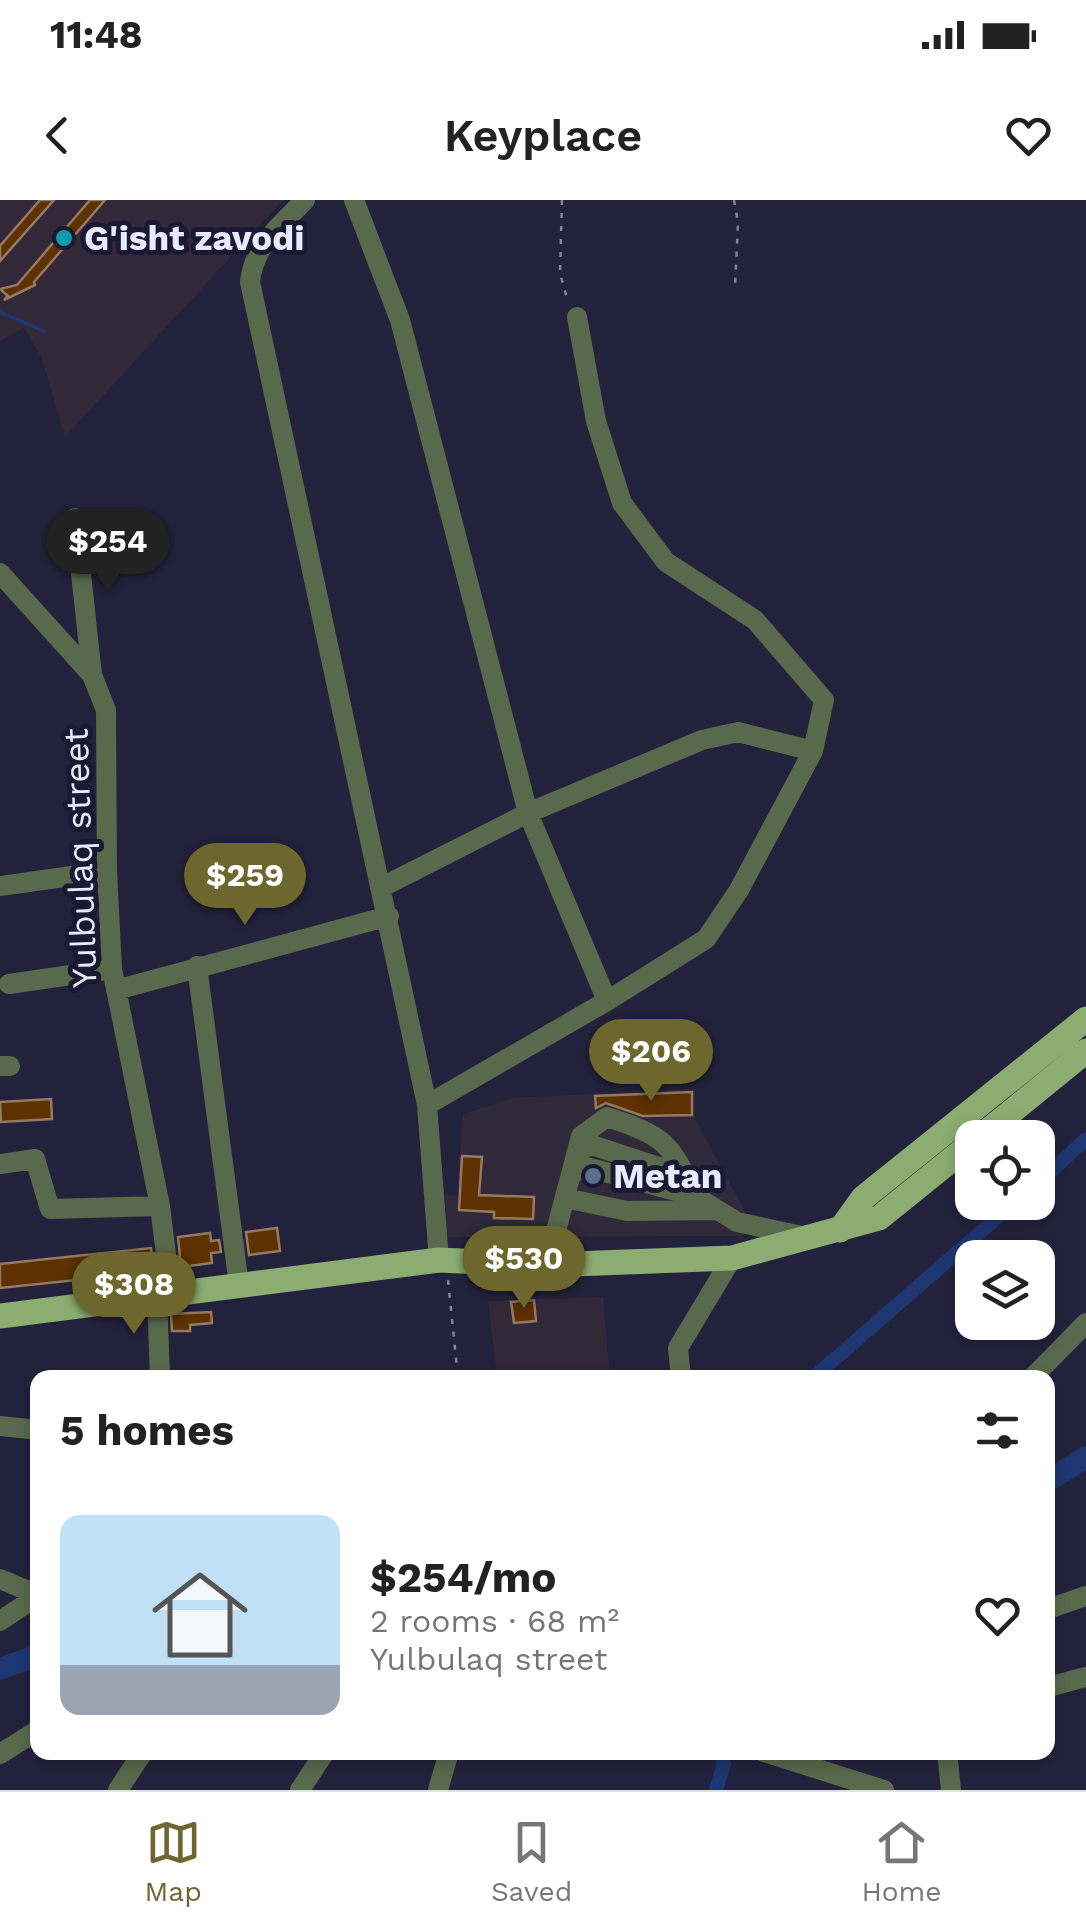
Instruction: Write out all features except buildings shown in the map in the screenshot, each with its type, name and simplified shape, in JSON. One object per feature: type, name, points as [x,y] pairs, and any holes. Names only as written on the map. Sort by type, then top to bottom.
[{"type":"main road","points":[[840,1230],[863,1198],[1086,1019]]},
{"type":"main road","points":[[1001,1120],[1086,1051]]},
{"type":"main road","points":[[0,1316],[442,1260],[547,1264],[732,1258],[879,1218],[955,1157]]},
{"type":"street","points":[[305,200],[260,246],[252,262],[250,282],[427,1104],[442,1260]]},
{"type":"street","points":[[354,200],[400,320],[528,814],[607,1001]]},
{"type":"street","points":[[427,1104],[706,939],[739,890],[813,751],[824,700],[755,620],[666,562],[622,503],[596,421],[577,317]]},
{"type":"street","points":[[75,518],[92,675]]},
{"type":"street","name":"Yulbulaq street","points":[[0,573],[92,675],[106,710],[106,871],[114,980],[160,1206],[164,1295],[160,1370]]},
{"type":"street","points":[[382,887],[528,814],[702,740],[738,732],[813,751]]},
{"type":"street","points":[[0,886],[106,871]]},
{"type":"street","points":[[9,984],[114,980],[197,966],[388,916]]},
{"type":"street","points":[[197,966],[239,1286]]},
{"type":"street","points":[[547,1264],[576,1161],[607,1117],[648,1130],[718,1210],[738,1222],[814,1238]]},
{"type":"street","points":[[576,1161],[592,1145],[686,1175]]},
{"type":"street","points":[[0,1164],[35,1160],[50,1209],[160,1206]]},
{"type":"street","points":[[576,1161],[583,1178],[632,1193],[686,1175]]},
{"type":"street","points":[[576,1161],[627,1212],[718,1210]]},
{"type":"street","points":[[680,1370],[678,1348],[732,1258]]},
{"type":"street","points":[[1040,1370],[1086,1323]]},
{"type":"street","points":[[0,1426],[30,1429]]},
{"type":"street","points":[[0,1580],[30,1593]]},
{"type":"street","points":[[1055,1607],[1086,1596]]},
{"type":"street","points":[[0,1622],[30,1601]]},
{"type":"street","points":[[1055,1685],[1086,1676]]},
{"type":"street","points":[[0,1754],[30,1735]]},
{"type":"street","points":[[118,1790],[138,1760]]},
{"type":"street","points":[[300,1790],[320,1760]]},
{"type":"street","points":[[438,1790],[447,1760]]},
{"type":"street","points":[[789,1760],[884,1790]]},
{"type":"street","points":[[948,1760],[952,1790]]},
{"type":"path","points":[[562,200],[560,273],[566,299],[577,317]]},
{"type":"path","points":[[734,200],[738,223],[735,287]]},
{"type":"path","points":[[442,1260],[457,1370]]},
{"type":"shaded area","name":"G'isht zavodi","points":[[0,200],[283,200],[65,437],[42,359],[24,327],[0,342]]},
{"type":"shaded area","name":"Metan","points":[[695,1089],[695,1119],[747,1215],[743,1236],[447,1237],[445,1195],[457,1196],[463,1114],[512,1098]]},
{"type":"shaded area","points":[[603,1297],[609,1370],[496,1370],[488,1301]]},
{"type":"waterway","points":[[0,312],[44,331]]},
{"type":"waterway","points":[[1055,1167],[1086,1139]]},
{"type":"waterway","points":[[822,1370],[994,1220]]},
{"type":"waterway","points":[[1055,1477],[1086,1457]]},
{"type":"waterway","points":[[0,1669],[30,1658]]},
{"type":"waterway","points":[[716,1790],[723,1760]]},
{"type":"place","name":"G'isht zavodi","points":[[64,238]]},
{"type":"place","name":"Metan","points":[[593,1176]]}]
